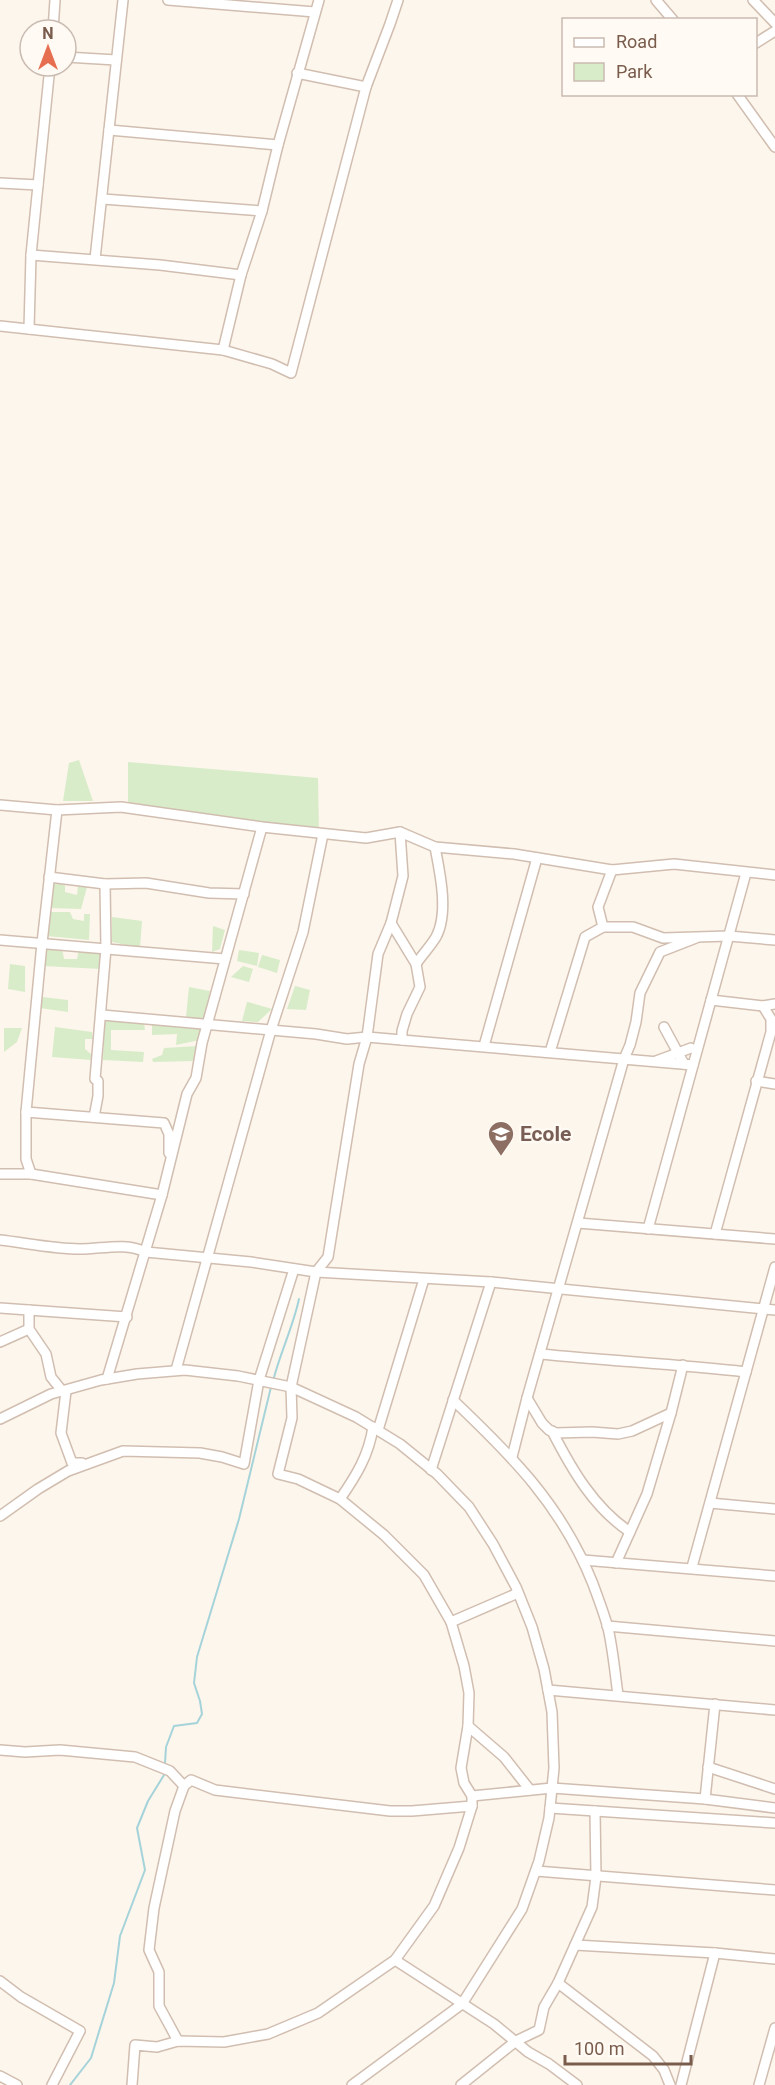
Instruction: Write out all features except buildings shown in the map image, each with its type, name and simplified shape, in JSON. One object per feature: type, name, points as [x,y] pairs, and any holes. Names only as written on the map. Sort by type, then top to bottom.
[{"type":"street","points":[[54,18],[55,0]]},
{"type":"street","points":[[95,259],[123,0]]},
{"type":"street","points":[[168,0],[315,12]]},
{"type":"street","points":[[224,350],[241,275],[262,211],[297,73],[319,0]]},
{"type":"street","points":[[0,326],[224,350],[272,364],[291,373],[366,87],[398,0]]},
{"type":"street","points":[[656,0],[671,18]]},
{"type":"street","points":[[753,0],[775,23]]},
{"type":"street","points":[[757,42],[775,31]]},
{"type":"street","points":[[78,58],[117,60]]},
{"type":"street","points":[[297,73],[366,87]]},
{"type":"street","points":[[29,328],[31,255],[49,78]]},
{"type":"street","points":[[738,96],[775,147]]},
{"type":"street","points":[[109,130],[278,145]]},
{"type":"street","points":[[0,183],[38,185]]},
{"type":"street","points":[[103,199],[262,211]]},
{"type":"street","points":[[31,255],[95,259],[241,275]]},
{"type":"street","points":[[0,805],[57,810],[121,807],[262,827],[366,838],[400,832],[435,847],[514,854],[612,870],[674,864],[775,875]]},
{"type":"street","points":[[31,1174],[26,1159],[26,1112],[57,810]]},
{"type":"street","points":[[107,1379],[162,1196],[187,1094],[196,1078],[225,959],[262,827]]},
{"type":"street","points":[[132,2085],[135,2046],[157,2047],[178,2041],[224,2042],[268,2034],[318,2013],[395,1959],[434,1906],[459,1848],[472,1806],[472,1796],[464,1783],[461,1768],[468,1726],[469,1691],[464,1666],[451,1622],[424,1575],[384,1535],[340,1499],[298,1479],[278,1474],[292,1418],[291,1387],[316,1272],[328,1257],[359,1064],[367,1037],[378,954],[391,923],[403,876],[400,832]]},
{"type":"street","points":[[176,1370],[271,1030],[303,932],[323,834]]},
{"type":"street","points":[[416,964],[437,935],[442,915],[442,883],[435,847]]},
{"type":"street","points":[[484,1046],[537,858]]},
{"type":"street","points":[[603,927],[597,907],[612,870]]},
{"type":"street","points":[[648,1229],[689,1065],[711,1000],[746,873]]},
{"type":"street","points":[[49,877],[105,884],[146,883],[209,893],[244,894]]},
{"type":"street","points":[[94,1117],[98,1096],[98,1081],[95,1079],[106,948],[105,884]]},
{"type":"street","points":[[391,923],[416,964],[420,987],[407,1014],[402,1040]]},
{"type":"street","points":[[549,1052],[585,937],[603,927],[633,927],[663,938],[729,936],[775,940]]},
{"type":"street","points":[[512,1457],[624,1059],[630,1045],[640,993],[660,952],[696,938]]},
{"type":"street","points":[[0,940],[225,959]]},
{"type":"street","points":[[711,1000],[763,1006],[775,1004]]},
{"type":"street","points":[[715,1234],[771,1026],[771,1019],[763,1006]]},
{"type":"street","points":[[102,1015],[316,1034],[347,1039],[367,1037],[689,1065]]},
{"type":"street","points":[[664,1027],[677,1053],[689,1065]]},
{"type":"street","points":[[653,1062],[691,1048]]},
{"type":"street","points":[[756,1081],[775,1084]]},
{"type":"street","points":[[26,1112],[164,1124],[169,1134],[169,1169]]},
{"type":"street","points":[[0,1174],[31,1174],[162,1196]]},
{"type":"street","points":[[578,1223],[775,1239]]},
{"type":"street","points":[[0,1240],[81,1249],[103,1246],[135,1247],[146,1252],[251,1262],[316,1272],[491,1282],[775,1310]]},
{"type":"street","points":[[693,1567],[775,1267]]},
{"type":"street","points":[[0,1516],[68,1471],[123,1451],[200,1453],[244,1464],[259,1380],[294,1269]]},
{"type":"street","points":[[340,1499],[365,1460],[424,1279]]},
{"type":"street","points":[[431,1470],[491,1282]]},
{"type":"street","points":[[0,1308],[127,1317]]},
{"type":"street","points":[[29,1310],[29,1329],[46,1354],[51,1377],[64,1392],[62,1433],[72,1463],[86,1464]]},
{"type":"street","points":[[0,1342],[29,1329]]},
{"type":"street","points":[[541,1354],[746,1372]]},
{"type":"street","points":[[616,1563],[647,1494],[683,1365]]},
{"type":"street","points":[[0,1419],[51,1394],[107,1379],[176,1370],[238,1376],[291,1387],[356,1417],[400,1444],[469,1507],[493,1544],[532,1627],[544,1669],[552,1713],[554,1768],[550,1808],[539,1861],[522,1909],[462,2004],[352,2085]]},
{"type":"street","points":[[527,1398],[542,1423],[552,1431],[589,1493],[613,1520],[630,1532]]},
{"type":"street","points":[[453,1400],[532,1479],[561,1519],[583,1560],[607,1626],[618,1695]]},
{"type":"street","points":[[552,1431],[563,1434],[585,1432],[618,1434],[646,1426],[671,1413]]},
{"type":"street","points":[[710,1503],[775,1509]]},
{"type":"street","points":[[583,1560],[775,1575]]},
{"type":"street","points":[[451,1622],[518,1593]]},
{"type":"street","points":[[607,1626],[775,1641]]},
{"type":"street","points":[[548,1690],[775,1710]]},
{"type":"street","points":[[705,1799],[715,1704]]},
{"type":"street","points":[[468,1726],[504,1757],[530,1790]]},
{"type":"street","points":[[0,1750],[25,1752],[60,1750],[135,1757],[170,1771],[184,1786]]},
{"type":"street","points":[[708,1767],[775,1789]]},
{"type":"street","points":[[178,2041],[159,2006],[159,1972],[149,1950],[154,1908],[175,1811],[184,1786],[191,1780],[215,1790],[390,1811],[472,1806]]},
{"type":"street","points":[[472,1796],[552,1788],[705,1799],[775,1808]]},
{"type":"street","points":[[550,1808],[775,1823]]},
{"type":"street","points":[[461,2085],[516,2041],[538,2030],[544,2007],[558,1983],[592,1907],[596,1877],[595,1811]]},
{"type":"street","points":[[536,1871],[775,1890]]},
{"type":"street","points":[[575,1945],[716,1953],[775,1959]]},
{"type":"street","points":[[681,2085],[716,1953]]},
{"type":"street","points":[[395,1959],[494,2024],[577,2085]]},
{"type":"street","points":[[0,1981],[38,2008],[80,2031],[52,2085]]},
{"type":"street","points":[[558,1983],[653,2056],[664,2070],[670,2085]]},
{"type":"street","points":[[759,2085],[774,2040],[775,2028]]},
{"type":"street","points":[[0,2076],[17,2085]]},
{"type":"green space","points":[[79,760],[93,801],[63,801],[69,763]]},
{"type":"green space","points":[[128,762],[318,778],[319,833],[128,806]]},
{"type":"green space","points":[[51,883],[65,883],[65,892],[77,895],[78,886],[87,887],[81,909],[48,908]]},
{"type":"green space","points":[[48,912],[70,912],[73,919],[84,921],[84,914],[90,914],[89,940],[46,936]]},
{"type":"green space","points":[[112,917],[142,921],[140,948],[112,942]]},
{"type":"green space","points":[[213,926],[225,930],[220,949],[212,952]]},
{"type":"green space","points":[[44,948],[62,948],[64,959],[77,959],[79,949],[103,952],[101,969],[43,966]]},
{"type":"green space","points":[[239,950],[259,953],[257,966],[237,961]]},
{"type":"green space","points":[[262,955],[280,960],[277,973],[258,967]]},
{"type":"green space","points":[[10,964],[25,966],[25,992],[8,989]]},
{"type":"green space","points":[[243,966],[253,969],[249,982],[231,977]]},
{"type":"green space","points":[[295,986],[310,990],[306,1010],[287,1009]]},
{"type":"green space","points":[[189,987],[210,991],[204,1019],[186,1017]]},
{"type":"green space","points":[[42,997],[68,1000],[68,1012],[40,1008]]},
{"type":"green space","points":[[247,1002],[272,1009],[258,1022],[242,1021]]},
{"type":"green space","points":[[105,1018],[144,1022],[145,1030],[111,1030],[111,1050],[144,1052],[143,1062],[103,1060]]},
{"type":"green space","points":[[152,1023],[203,1027],[200,1040],[176,1045],[177,1034],[152,1035]]},
{"type":"green space","points":[[55,1027],[92,1032],[93,1039],[85,1039],[85,1049],[91,1054],[91,1060],[52,1057]]},
{"type":"green space","points":[[4,1028],[22,1028],[17,1042],[4,1052]]},
{"type":"green space","points":[[198,1046],[194,1061],[153,1062],[152,1059],[162,1055],[164,1048]]},
{"type":"waterway","points":[[273,1381],[299,1299]]},
{"type":"waterway","points":[[165,1763],[166,1747],[174,1726],[197,1723],[202,1714],[194,1683],[197,1657],[239,1519],[271,1387]]},
{"type":"waterway","points":[[70,2085],[91,2058],[114,1983],[120,1936],[145,1870],[137,1828],[148,1801],[164,1775]]},
{"type":"place","name":"Ecole","points":[[501,1157]]}]
